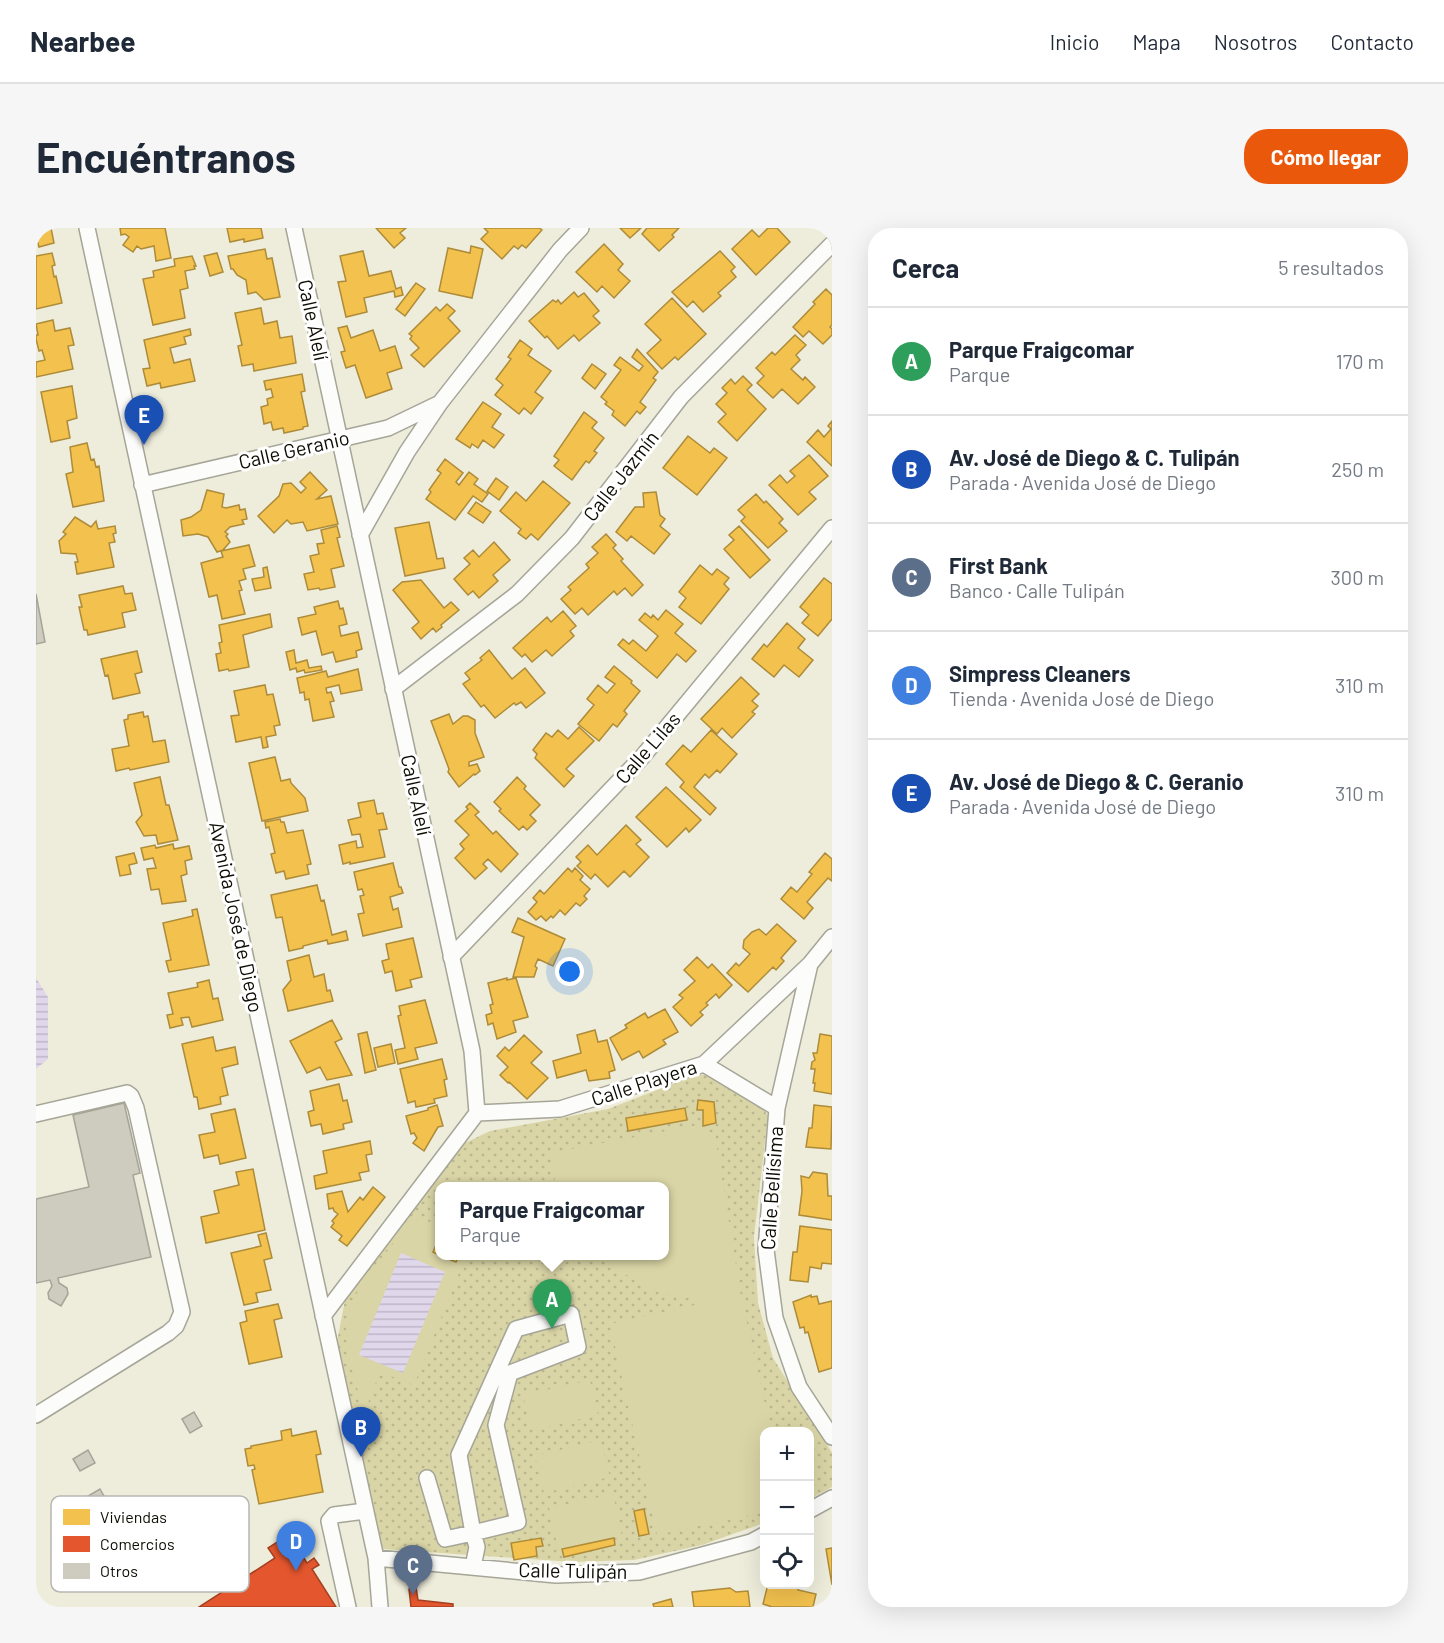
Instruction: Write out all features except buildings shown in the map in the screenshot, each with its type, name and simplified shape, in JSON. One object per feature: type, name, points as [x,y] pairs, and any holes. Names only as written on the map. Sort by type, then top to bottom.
[{"type":"street","name":"Avenida José de Diego","points":[[87,228],[376,1558],[380,1607]]},
{"type":"street","name":"Calle Alelí","points":[[294,228],[472,1051],[477,1113]]},
{"type":"street","name":"Calle Geranio","points":[[360,535],[407,452],[440,403],[560,250],[581,228]]},
{"type":"street","name":"Calle Jazmín","points":[[393,689],[517,594],[572,538],[681,397],[832,244]]},
{"type":"street","name":"Calle Geranio","points":[[142,485],[388,428],[440,403]]},
{"type":"street","name":"Calle Lilas","points":[[451,957],[643,756],[832,528]]},
{"type":"street","name":"Calle Playera","points":[[477,1113],[560,1109],[704,1064],[810,964],[832,937]]},
{"type":"street","name":"Calle Bellísima","points":[[810,964],[777,1108],[766,1250],[776,1318],[800,1388],[832,1437]]},
{"type":"street","points":[[704,1064],[777,1108]]},
{"type":"street","points":[[36,1114],[127,1093],[131,1096],[136,1108],[182,1311],[176,1326],[168,1333],[36,1415]]},
{"type":"street","points":[[323,1316],[477,1113]]},
{"type":"street","points":[[427,1478],[446,1539],[473,1533],[518,1522],[496,1425],[510,1373],[578,1347],[571,1314],[516,1329],[459,1455],[473,1533],[477,1547],[473,1568]]},
{"type":"street","points":[[814,1508],[832,1498]]},
{"type":"street","points":[[348,1607],[329,1521],[334,1515],[366,1511]]},
{"type":"street","name":"Calle Tulipán","points":[[376,1558],[556,1575],[639,1572],[751,1542],[763,1535]]},
{"type":"shaded area","points":[[36,978],[48,997],[48,1059],[36,1069]]},
{"type":"shaded area","points":[[698,1074],[711,1076],[763,1108],[768,1116],[754,1237],[758,1303],[773,1358],[832,1453],[832,1487],[814,1497],[814,1427],[760,1427],[760,1524],[702,1545],[634,1560],[573,1562],[383,1549],[337,1342],[345,1300],[356,1282],[463,1144],[490,1131],[608,1109]]},
{"type":"shaded area","points":[[698,1125],[715,1135],[741,1296],[770,1427],[760,1427],[760,1513],[657,1535],[610,1324],[708,1302],[650,1290],[603,1260],[669,1260],[669,1182],[555,1182],[550,1153]]},
{"type":"shaded area","points":[[418,1215],[435,1226],[435,1260],[464,1260],[414,1385],[380,1372],[364,1413],[352,1370],[346,1327],[355,1297],[374,1268]]},
{"type":"shaded area","points":[[401,1253],[445,1272],[403,1373],[359,1355]]},
{"type":"shaded area","points":[[590,1380],[598,1415],[531,1430],[523,1395]]},
{"type":"shaded area","points":[[600,1440],[610,1477],[544,1493],[535,1456]]},
{"type":"shaded area","points":[[613,1494],[622,1536],[558,1549],[549,1508]]},
{"type":"place","name":"Av. José de Diego & C. Geranio","points":[[144,445]]},
{"type":"place","name":"Parque Fraigcomar","points":[[552,1329]]},
{"type":"place","name":"Av. José de Diego & C. Tulipán","points":[[361,1457]]},
{"type":"place","name":"Simpress Cleaners","points":[[296,1571]]},
{"type":"place","name":"First Bank","points":[[413,1595]]}]
